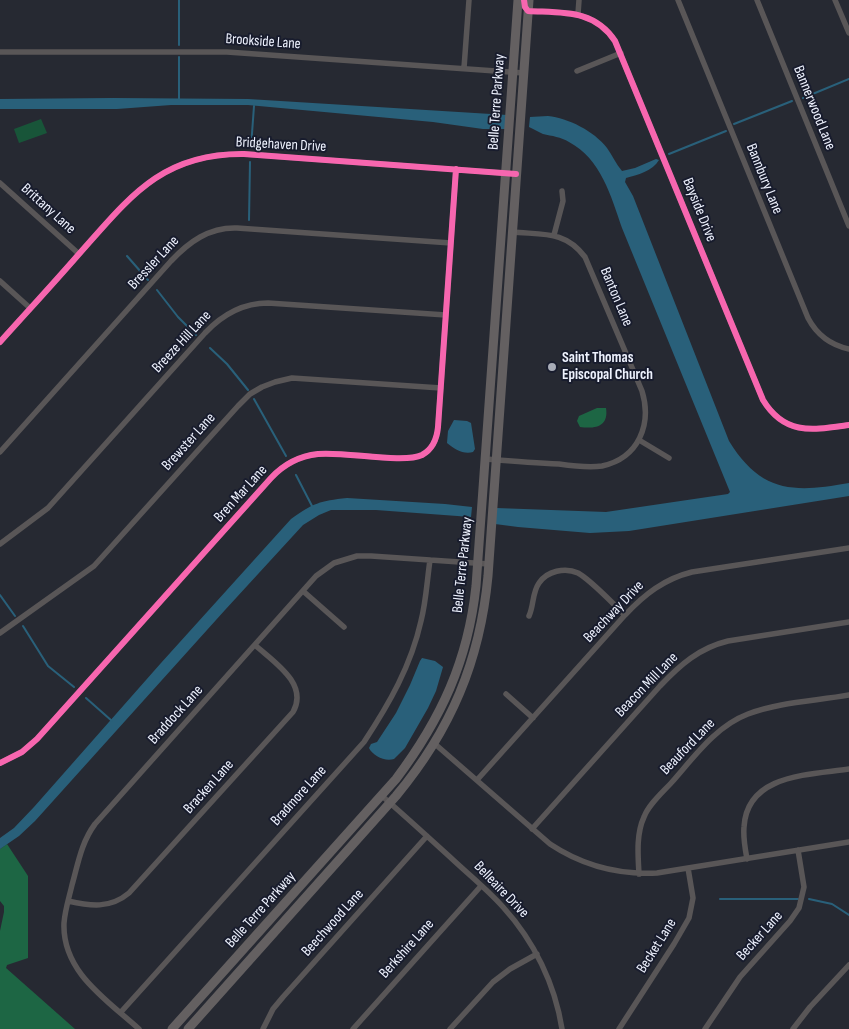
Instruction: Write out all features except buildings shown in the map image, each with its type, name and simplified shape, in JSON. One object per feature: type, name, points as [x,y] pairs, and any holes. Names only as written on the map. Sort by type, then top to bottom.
[{"type":"main road","name":"Belle Terre Parkway","points":[[172,1029],[382,796],[418,750],[449,692],[462,656],[470,624],[478,564],[518,0]]},
{"type":"main road","name":"Belle Terre Parkway","points":[[188,1029],[415,773],[435,744],[454,708],[472,663],[484,614],[489,564],[529,0]]},
{"type":"main road","points":[[496,322],[507,322]]},
{"type":"street","points":[[464,68],[469,0]]},
{"type":"street","points":[[524,0],[528,11]]},
{"type":"street","points":[[578,14],[579,0]]},
{"type":"street","name":"Bannbury Lane","points":[[678,0],[808,318],[824,338],[833,344],[849,349]]},
{"type":"street","name":"Bannerwood Lane","points":[[756,0],[849,226]]},
{"type":"street","points":[[836,0],[849,33]]},
{"type":"street","name":"Bayside Drive","points":[[528,11],[578,14],[596,21],[605,28],[615,41],[767,406],[781,420],[800,429],[819,430],[849,425]]},
{"type":"street","name":"Brookside Lane","points":[[0,52],[227,52],[524,73]]},
{"type":"street","points":[[577,70],[621,53]]},
{"type":"street","name":"Bridgehaven Drive","points":[[0,342],[122,206],[144,186],[168,170],[202,158],[244,154],[516,174]]},
{"type":"street","name":"Bren Mar Lane","points":[[0,763],[22,752],[37,739],[278,471],[297,460],[317,454],[336,453],[406,458],[422,455],[430,448],[437,435],[456,169]]},
{"type":"street","name":"Brittany Lane","points":[[0,183],[79,254]]},
{"type":"street","points":[[554,234],[563,201],[562,191]]},
{"type":"street","name":"Bressler Lane","points":[[0,452],[171,261],[199,237],[224,228],[237,228],[451,242]]},
{"type":"street","name":"Banton Lane","points":[[512,232],[554,234],[566,239],[587,260],[644,399],[646,419],[639,440]]},
{"type":"street","points":[[0,281],[30,308]]},
{"type":"street","name":"Breeze Hill Lane","points":[[0,544],[48,508],[205,333],[228,313],[248,305],[272,303],[446,315]]},
{"type":"street","name":"Brewster Lane","points":[[0,633],[94,566],[238,406],[250,394],[262,386],[280,380],[304,378],[441,388]]},
{"type":"street","points":[[486,459],[602,466],[614,462],[624,455],[639,440],[669,458]]},
{"type":"street","name":"Beachway Drive","points":[[477,780],[625,615],[651,590],[674,577],[687,573],[849,548]]},
{"type":"street","name":"Braddock Lane","points":[[139,1029],[89,984],[72,962],[67,948],[64,920],[81,850],[89,832],[316,576],[329,566],[348,557],[371,556],[489,564]]},
{"type":"street","name":"Bradmore Lane","points":[[121,1012],[364,742],[391,699],[412,654],[422,620],[430,560]]},
{"type":"street","points":[[529,616],[535,592],[540,582],[549,574],[561,570],[582,576],[625,615]]},
{"type":"street","points":[[303,591],[344,627]]},
{"type":"street","name":"Beacon Mill Lane","points":[[532,829],[664,682],[692,656],[709,646],[728,640],[849,622]]},
{"type":"street","name":"Bracken Lane","points":[[68,901],[102,906],[120,900],[129,893],[293,712],[297,699],[295,684],[285,672],[255,645]]},
{"type":"street","points":[[506,694],[533,718]]},
{"type":"street","name":"Beauford Lane","points":[[639,874],[639,838],[644,816],[654,802],[718,732],[735,720],[756,711],[849,696]]},
{"type":"street","points":[[435,744],[550,844],[568,856],[586,864],[612,871],[639,874],[849,842]]},
{"type":"street","points":[[747,859],[744,840],[745,818],[753,801],[764,789],[783,779],[849,769]]},
{"type":"street","name":"Belleaire Drive","points":[[382,796],[508,912],[537,954],[555,997],[562,1029]]},
{"type":"street","name":"Beechwood Lane","points":[[263,1029],[268,1018],[283,997],[427,836]]},
{"type":"street","name":"Becker Lane","points":[[705,1029],[740,977],[794,917],[799,908],[804,887],[798,850]]},
{"type":"street","name":"Becket Lane","points":[[619,1029],[689,918],[693,898],[688,868]]},
{"type":"street","name":"Berkshire Lane","points":[[353,1029],[481,886]]},
{"type":"street","points":[[450,1029],[493,982],[510,968],[537,954]]},
{"type":"street","points":[[793,1029],[849,965]]},
{"type":"green space","points":[[41,119],[47,133],[19,143],[14,129]]},
{"type":"green space","points":[[597,408],[606,408],[603,423],[591,428],[580,427],[577,421],[579,416]]},
{"type":"green space","points":[[7,844],[28,876],[28,958],[7,965],[6,968],[75,1029],[0,1029],[0,931],[4,906],[0,901],[0,849]]},
{"type":"water","points":[[0,99],[248,99],[507,115],[506,129],[483,129],[433,122],[248,105],[171,105],[117,109],[0,109]]},
{"type":"water","points":[[548,116],[564,119],[580,126],[595,136],[607,148],[622,171],[656,159],[659,160],[649,170],[626,178],[625,182],[633,196],[729,441],[741,458],[754,471],[767,480],[780,485],[795,488],[812,488],[849,483],[849,496],[629,531],[590,533],[495,524],[496,508],[606,512],[728,494],[730,492],[622,228],[609,191],[597,168],[580,149],[563,139],[543,134],[529,127],[530,117]]},
{"type":"water","points":[[454,420],[471,423],[475,449],[473,452],[459,451],[447,443],[448,431]]},
{"type":"water","points":[[347,498],[472,507],[471,517],[376,510],[331,510],[303,525],[35,821],[19,836],[0,849],[0,838],[14,828],[34,807],[291,519],[305,509],[317,504]]},
{"type":"water","points":[[422,658],[435,661],[443,667],[436,691],[405,748],[394,759],[380,758],[373,754],[369,748],[371,744],[377,742],[396,713]]},
{"type":"waterway","points":[[179,0],[179,45]]},
{"type":"waterway","points":[[179,57],[179,99]]},
{"type":"waterway","points":[[803,98],[849,79]]},
{"type":"waterway","points":[[734,124],[792,101]]},
{"type":"waterway","points":[[251,147],[254,106]]},
{"type":"waterway","points":[[669,154],[726,131]]},
{"type":"waterway","points":[[249,220],[250,162]]},
{"type":"waterway","points":[[127,256],[148,280]]},
{"type":"waterway","points":[[157,290],[178,317],[196,335]]},
{"type":"waterway","points":[[210,348],[227,364],[248,390]]},
{"type":"waterway","points":[[254,399],[286,456]]},
{"type":"waterway","points":[[296,475],[312,506]]},
{"type":"waterway","points":[[0,595],[15,616]]},
{"type":"waterway","points":[[23,626],[48,666],[74,687]]},
{"type":"waterway","points":[[86,698],[112,721]]},
{"type":"waterway","points":[[720,899],[798,899]]},
{"type":"waterway","points":[[809,899],[832,904],[849,915]]},
{"type":"cycle path","points":[[524,0],[528,11],[565,13],[587,18],[607,31],[615,41],[763,400],[772,412],[790,425],[801,428],[812,429],[849,425]]},
{"type":"cycle path","points":[[0,342],[131,197],[169,170],[190,161],[215,156],[244,154],[516,174]]},
{"type":"cycle path","points":[[0,763],[22,752],[37,739],[281,469],[298,459],[311,455],[342,454],[401,458],[422,455],[432,446],[438,427],[456,169]]},
{"type":"place","name":"Saint Thomas Episcopal Church","points":[[552,367]]}]
